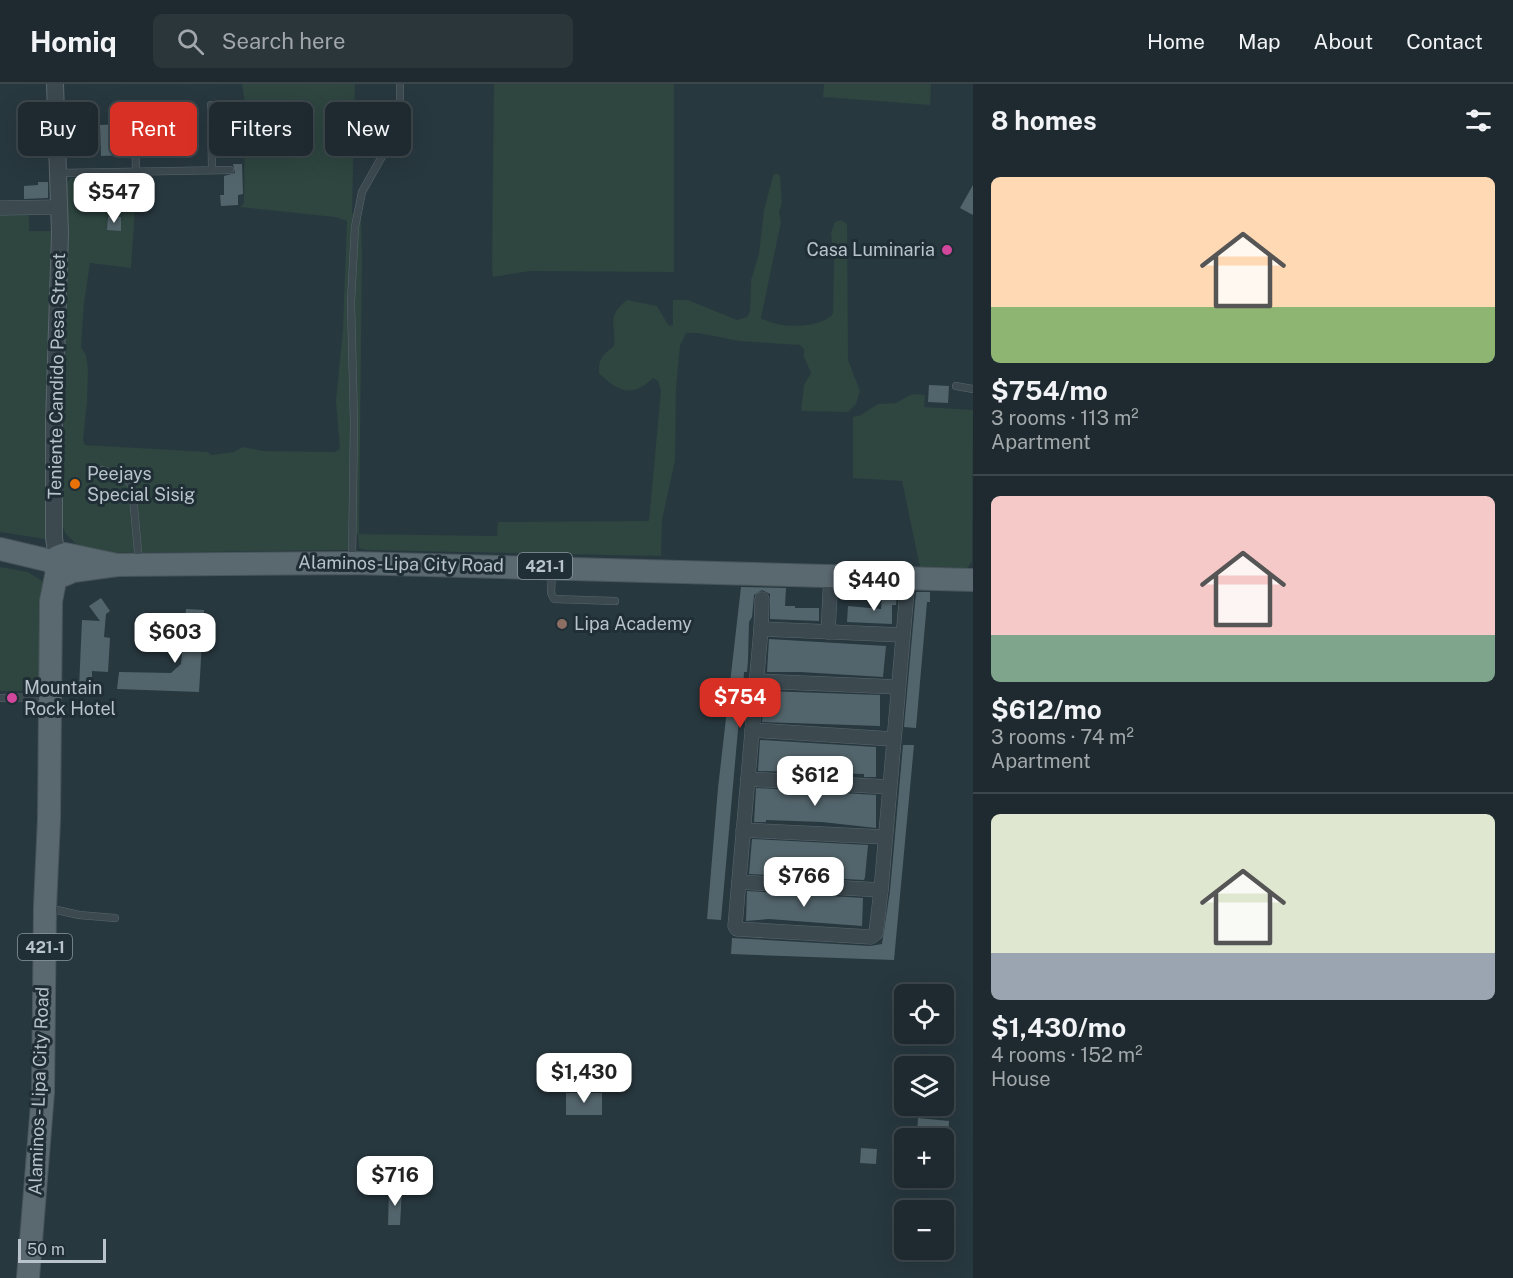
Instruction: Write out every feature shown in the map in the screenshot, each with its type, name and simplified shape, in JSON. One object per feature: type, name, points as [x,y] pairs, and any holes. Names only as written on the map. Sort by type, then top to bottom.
[{"type":"main road","name":"Alaminos-Lipa City Road","points":[[0,549],[64,564],[352,562],[831,574],[973,580]]},
{"type":"main road","name":"Alaminos - Lipa City Road","points":[[28,1278],[43,1092],[51,594],[64,564]]},
{"type":"street","name":"Teniente Candido Pesa Street","points":[[55,84],[60,207],[54,422],[54,525],[64,564]]},
{"type":"street","points":[[0,208],[60,207]]},
{"type":"street","points":[[828,632],[831,574]]},
{"type":"street","points":[[762,599],[735,926],[737,929],[871,937],[876,933],[881,890],[907,591]]},
{"type":"street","points":[[761,629],[902,635]]},
{"type":"street","points":[[756,681],[898,687]]},
{"type":"street","points":[[752,730],[893,739]]},
{"type":"street","points":[[748,779],[889,787]]},
{"type":"street","points":[[743,830],[885,837]]},
{"type":"street","points":[[739,882],[881,890]]},
{"type":"lane","points":[[352,562],[354,423],[351,302],[354,238],[360,197],[389,144],[400,103],[400,84]]},
{"type":"lane","points":[[136,156],[136,171]]},
{"type":"lane","points":[[212,156],[212,169]]},
{"type":"lane","points":[[59,172],[230,170]]},
{"type":"lane","points":[[956,386],[973,389]]},
{"type":"lane","points":[[102,470],[124,476],[132,486],[128,565]]},
{"type":"lane","points":[[552,566],[551,592],[554,598],[615,601]]},
{"type":"lane","points":[[0,698],[50,696]]},
{"type":"lane","points":[[45,908],[79,915],[115,918]]},
{"type":"green space","points":[[242,84],[355,84],[355,102],[325,102],[325,156],[353,156],[352,213],[361,216],[359,534],[497,536],[498,522],[649,521],[661,390],[658,381],[653,378],[638,389],[625,390],[618,388],[599,373],[602,357],[614,346],[614,316],[627,300],[657,306],[669,326],[673,325],[673,300],[688,300],[737,320],[747,317],[750,311],[751,280],[759,254],[764,210],[773,176],[776,173],[780,176],[781,222],[761,318],[777,324],[798,326],[827,319],[833,314],[834,260],[831,233],[835,222],[841,220],[847,224],[848,360],[860,391],[856,404],[848,412],[801,411],[804,385],[811,373],[804,357],[804,349],[800,345],[739,341],[686,333],[680,346],[676,389],[675,461],[662,520],[661,556],[367,550],[359,548],[358,534],[349,534],[348,550],[110,553],[80,548],[65,533],[61,520],[68,211],[66,184],[71,178],[115,177],[115,201],[135,210],[131,268],[90,263],[81,347],[86,355],[88,369],[83,440],[85,445],[208,452],[211,455],[234,452],[243,447],[263,451],[335,452],[340,449],[336,401],[343,328],[347,221],[335,217],[240,207],[244,203],[244,156],[313,156],[313,102],[245,102]]},
{"type":"green space","points":[[494,84],[674,84],[674,272],[530,271],[493,277]]},
{"type":"green space","points":[[824,84],[931,84],[930,105],[823,97]]},
{"type":"green space","points":[[29,212],[29,231],[54,231],[46,397],[45,539],[0,532],[0,213]]},
{"type":"green space","points":[[912,394],[925,395],[924,407],[973,410],[972,562],[967,568],[920,567],[902,481],[853,478],[853,417],[861,415],[878,404],[896,403]]},
{"type":"green space","points":[[0,567],[28,572],[42,581],[40,678],[38,687],[33,691],[0,691]]},
{"type":"building","points":[[100,125],[110,125],[110,156],[101,156]]},
{"type":"building","points":[[233,164],[242,164],[243,194],[238,195],[238,205],[221,206],[220,195],[224,195],[224,176],[235,173]]},
{"type":"building","points":[[38,182],[48,182],[48,198],[24,199],[24,186],[38,185]]},
{"type":"building","points":[[973,185],[973,215],[960,208]]},
{"type":"building","points":[[108,217],[121,217],[121,231],[107,230]]},
{"type":"building","points":[[929,385],[949,386],[948,403],[928,402]]},
{"type":"building","points":[[741,587],[786,588],[785,606],[819,608],[819,621],[770,619],[770,594],[762,590],[754,595],[752,617],[749,622],[747,672],[744,672],[742,707],[740,707],[721,920],[707,919],[718,788]]},
{"type":"building","points":[[882,592],[897,593],[896,605],[892,605],[892,624],[847,622],[848,606],[881,609]]},
{"type":"building","points":[[916,592],[930,592],[930,602],[927,602],[916,728],[904,727]]},
{"type":"building","points":[[101,598],[110,611],[106,614],[104,637],[110,638],[108,672],[92,671],[92,689],[79,688],[82,620],[100,621],[89,606]]},
{"type":"building","points":[[186,609],[204,610],[199,692],[117,689],[119,672],[171,673],[181,664]]},
{"type":"building","points":[[769,639],[886,646],[883,677],[767,672]]},
{"type":"building","points":[[765,691],[880,695],[880,726],[762,722]]},
{"type":"building","points":[[760,740],[876,747],[876,777],[864,777],[864,774],[758,771]]},
{"type":"building","points":[[903,745],[914,745],[894,960],[731,954],[732,938],[870,946],[882,944],[890,891]]},
{"type":"building","points":[[756,788],[876,795],[876,828],[822,822],[766,820],[766,822],[754,822]]},
{"type":"building","points":[[752,839],[868,845],[864,880],[749,874]]},
{"type":"building","points":[[747,891],[863,898],[862,926],[769,919],[746,921]]},
{"type":"building","points":[[566,1093],[602,1093],[602,1115],[566,1115]]},
{"type":"building","points":[[918,1118],[949,1121],[949,1128],[917,1128]]},
{"type":"building","points":[[861,1148],[877,1149],[876,1164],[860,1163]]},
{"type":"building","points":[[389,1189],[402,1190],[400,1225],[388,1225]]},
{"type":"place","name":"Casa Luminaria","points":[[947,250]]},
{"type":"place","name":"Peejays Special Sisig","points":[[75,484]]},
{"type":"place","name":"Lipa Academy","points":[[562,624]]},
{"type":"place","name":"Mountain Rock Hotel","points":[[12,698]]}]
